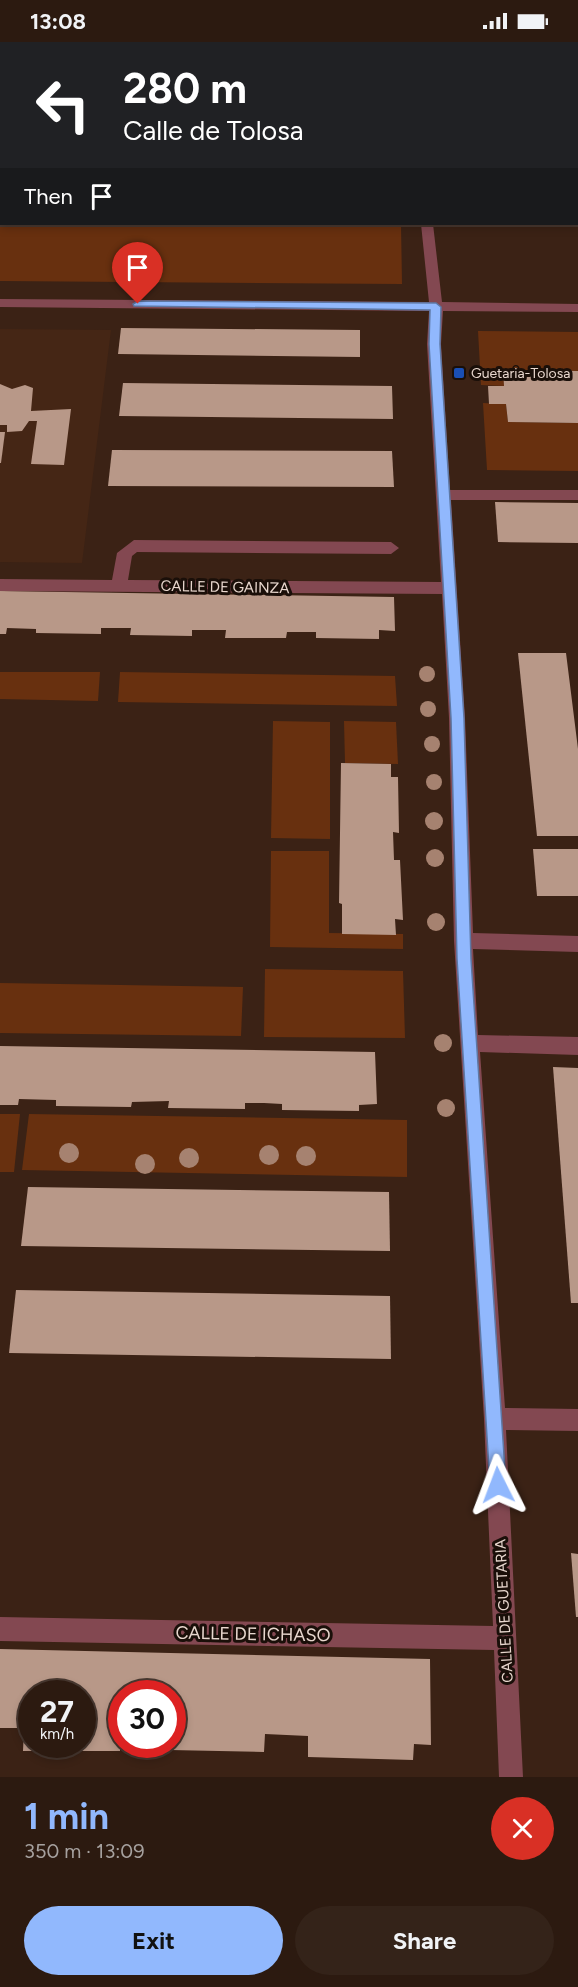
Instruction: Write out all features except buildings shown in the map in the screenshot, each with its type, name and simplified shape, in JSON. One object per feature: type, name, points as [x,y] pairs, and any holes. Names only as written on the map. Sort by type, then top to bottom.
[{"type":"street","name":"CALLE DE GUETARIA","points":[[428,225],[436,307],[434,344],[457,718],[463,941],[495,1419],[511,1777]]},
{"type":"street","points":[[0,303],[578,308]]},
{"type":"street","points":[[445,495],[578,495]]},
{"type":"street","points":[[119,586],[125,553],[134,546],[391,548]]},
{"type":"street","name":"CALLE DE GAINZA","points":[[0,585],[450,588]]},
{"type":"street","points":[[463,941],[578,944]]},
{"type":"street","points":[[469,1043],[578,1046]]},
{"type":"street","points":[[495,1419],[578,1420]]},
{"type":"street","name":"CALLE DE ICHASO","points":[[0,1629],[506,1638]]},
{"type":"shaded area","points":[[0,225],[401,225],[402,284],[0,281]]},
{"type":"shaded area","points":[[0,329],[111,330],[82,563],[0,562]]},
{"type":"shaded area","points":[[478,331],[578,332],[578,371],[503,370],[504,386],[481,385]]},
{"type":"shaded area","points":[[483,403],[506,404],[508,422],[578,423],[578,471],[487,470]]},
{"type":"shaded area","points":[[0,672],[100,672],[98,701],[0,699]]},
{"type":"shaded area","points":[[120,672],[395,676],[397,706],[118,702]]},
{"type":"shaded area","points":[[273,721],[330,722],[330,839],[271,838]]},
{"type":"shaded area","points":[[344,721],[396,722],[398,764],[345,763]]},
{"type":"shaded area","points":[[271,851],[329,851],[329,933],[403,934],[403,949],[270,947]]},
{"type":"shaded area","points":[[265,969],[403,971],[405,1038],[264,1037]]},
{"type":"shaded area","points":[[0,983],[243,987],[241,1036],[0,1033]]},
{"type":"shaded area","points":[[0,1114],[20,1114],[14,1172],[0,1172]]},
{"type":"shaded area","points":[[29,1114],[407,1120],[407,1177],[22,1170]]},
{"type":"place","name":"Guetaria-Tolosa","points":[[459,373]]},
{"type":"route","points":[[138,304],[436,307],[434,344],[457,718],[464,959],[498,1485]]}]
